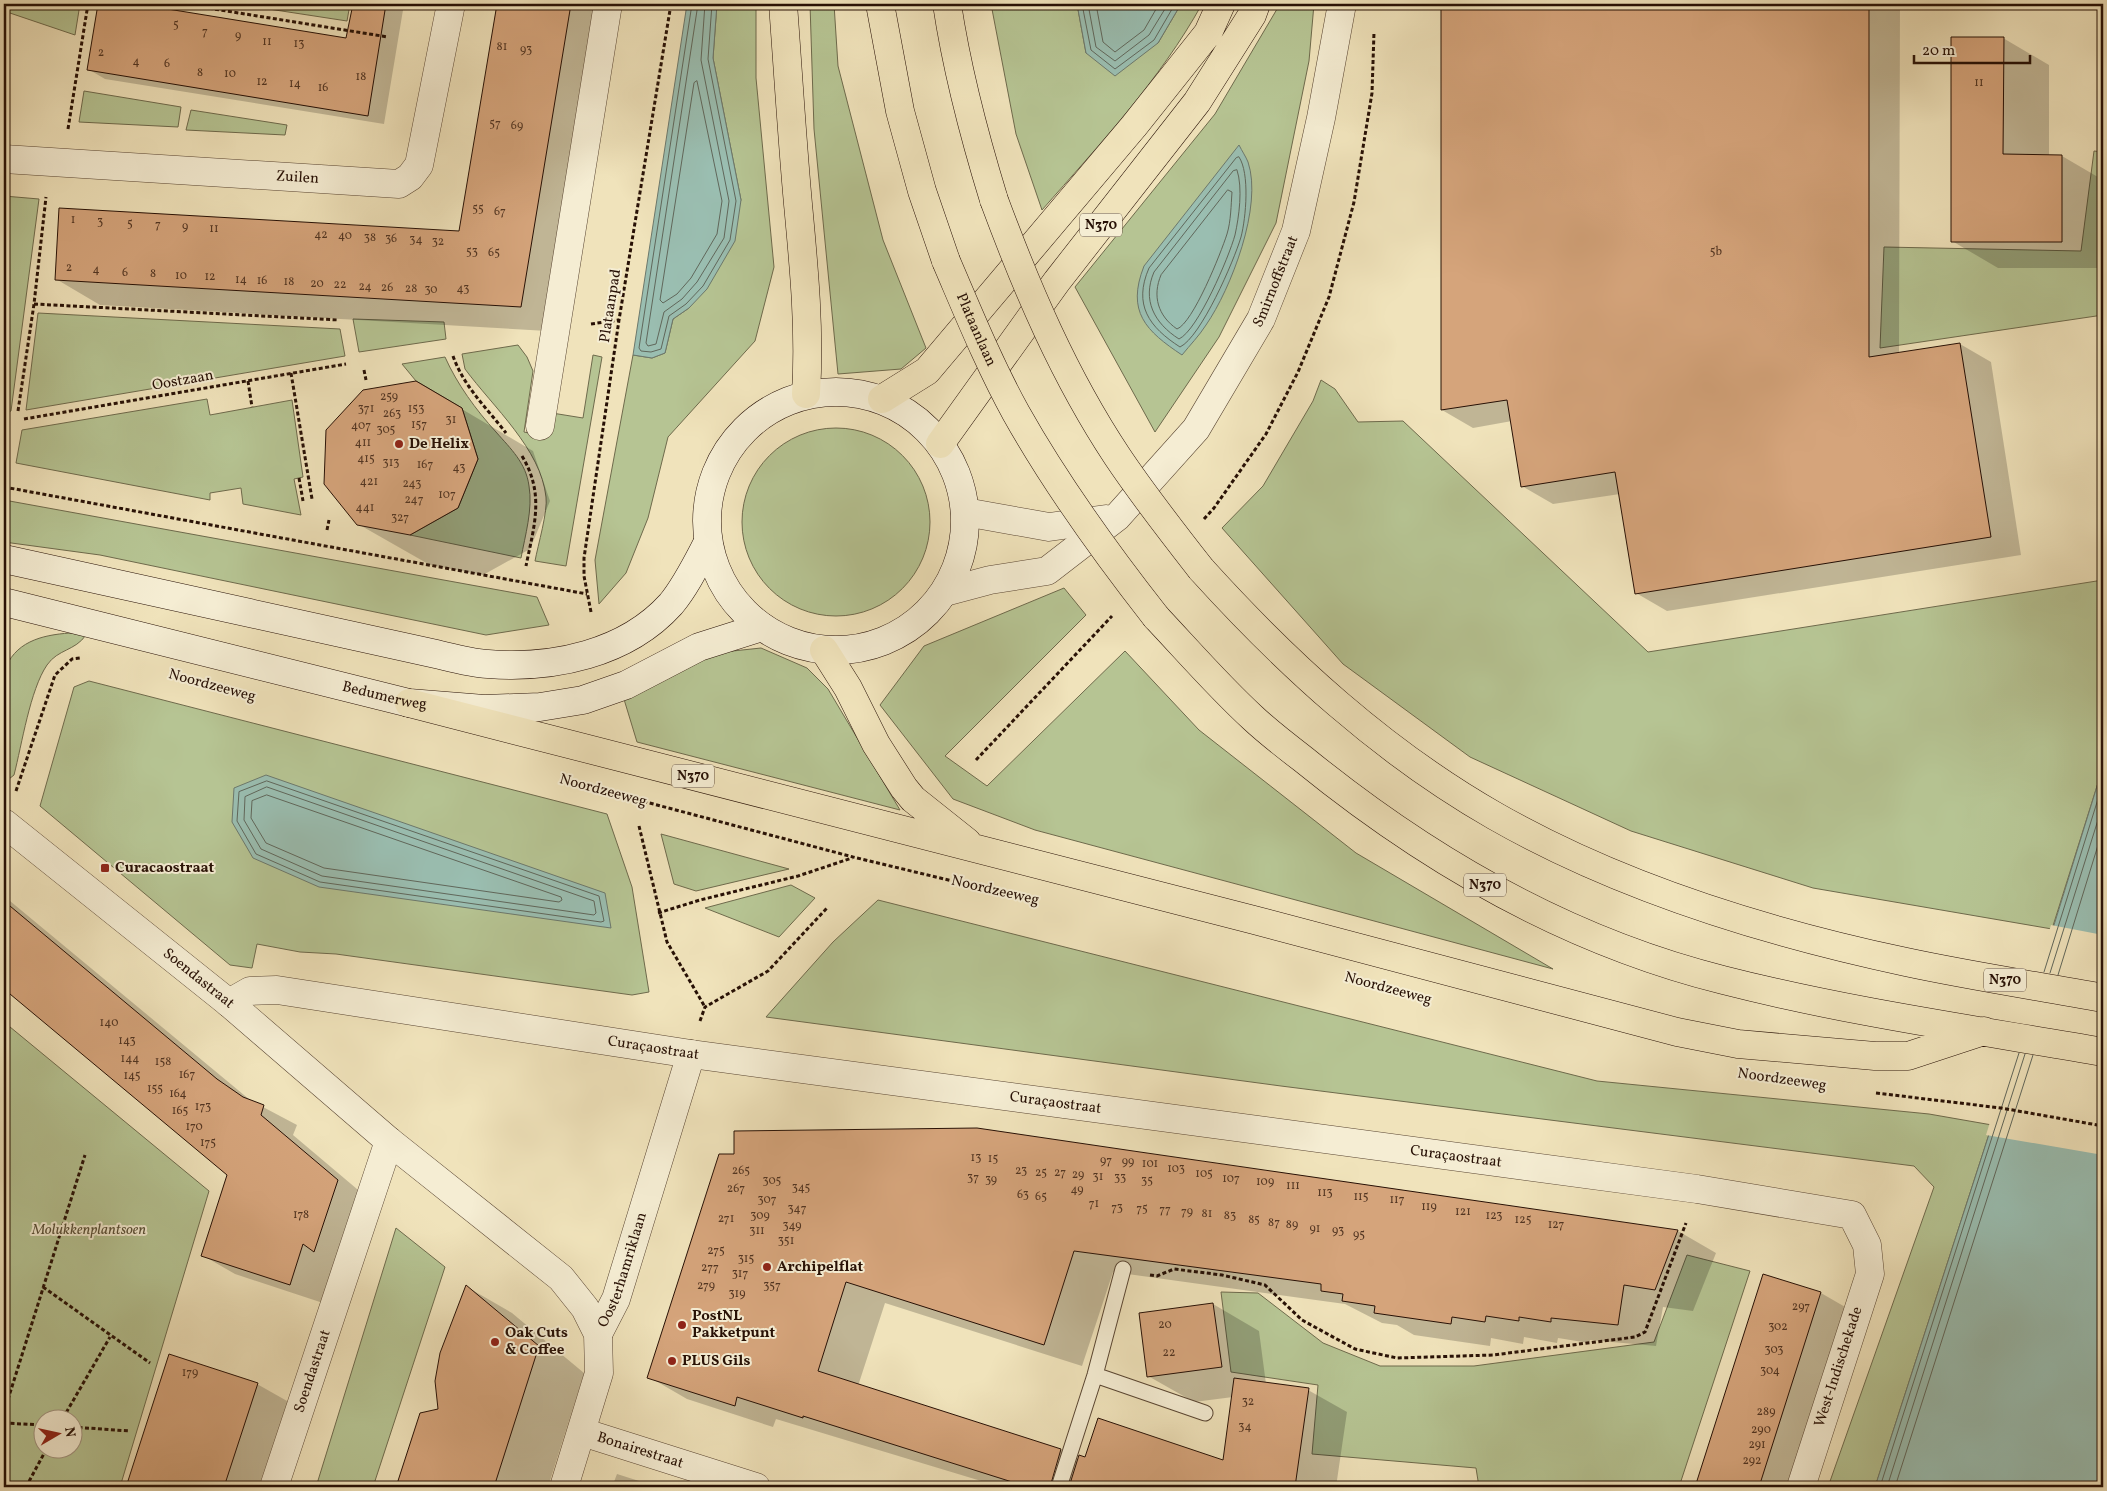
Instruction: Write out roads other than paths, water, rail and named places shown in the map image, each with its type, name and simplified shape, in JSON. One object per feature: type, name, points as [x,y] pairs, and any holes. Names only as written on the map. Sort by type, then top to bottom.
[{"type":"highway","points":[[783,4],[798,205],[806,266],[809,353],[806,394]]},
{"type":"highway","name":"Plataanlaan","points":[[880,4],[900,111],[922,191],[946,261],[978,338],[1016,412],[1058,484],[1094,537],[1156,617],[1253,718],[1344,793],[1417,844],[1487,886],[1571,928],[1655,959],[1721,980],[1809,1000],[1984,1031]]},
{"type":"highway","name":"N370","points":[[947,4],[957,65],[976,140],[994,200],[1018,266],[1080,394],[1121,462],[1157,514],[1201,569],[1255,628],[1317,687],[1371,730],[1442,782],[1496,816],[1577,857],[1654,890],[1818,941],[1906,962],[2103,998]]},
{"type":"highway","name":"N370","points":[[882,399],[927,371],[1134,126],[1208,33],[1221,4]]},
{"type":"highway","name":"N370","points":[[940,444],[1057,281],[1197,102],[1252,15],[1256,4]]},
{"type":"highway","name":"N370","points":[[824,650],[848,688],[876,744],[904,788],[913,799],[977,849]]},
{"type":"highway","name":"N370","points":[[409,703],[1677,1032],[1738,1044],[1875,1056],[1908,1056],[1984,1031],[2103,1052]]},
{"type":"street","name":"Zuilen","points":[[4,159],[399,184],[410,177],[418,165],[452,4]]},
{"type":"street","points":[[540,426],[608,4]]},
{"type":"street","name":"Smirnoffstraat","points":[[945,592],[990,580],[1047,571],[1117,517],[1196,429],[1261,319],[1296,231],[1321,118],[1342,4]]},
{"type":"street","points":[[843,391],[882,399],[911,415],[940,444],[956,472],[965,512],[962,550],[955,572],[945,592],[918,620],[892,637],[870,646],[847,650],[824,650],[792,642],[762,627],[741,609],[724,586],[714,565],[708,542],[707,516],[710,490],[717,468],[729,447],[744,429],[762,413],[784,402],[806,394],[843,391]]},
{"type":"street","points":[[965,512],[1049,527],[1117,517]]},
{"type":"street","points":[[4,559],[444,656],[487,664],[525,664],[562,661],[598,652],[625,640],[650,623],[671,604],[708,542]]},
{"type":"street","name":"Bedumerweg","points":[[4,602],[409,703],[484,709],[540,707],[583,700],[626,684],[699,647],[762,627]]},
{"type":"street","name":"Soendastraat","points":[[4,823],[229,1003],[389,1141],[561,1278],[584,1308],[598,1334]]},
{"type":"street","name":"Curaçaostraat","points":[[229,1003],[250,991],[277,990],[690,1054],[1697,1189],[1852,1214],[1867,1245]]},
{"type":"street","name":"Oosterhamriklaan","points":[[564,1487],[599,1373],[598,1334],[616,1299],[690,1054]]},
{"type":"street","name":"Soendastraat","points":[[274,1487],[389,1141]]},
{"type":"street","name":"West-Indischekade","points":[[1801,1487],[1870,1274],[1867,1245]]},
{"type":"street","name":"Bonairestraat","points":[[582,1432],[756,1487]]},
{"type":"lane","points":[[1059,1487],[1095,1375],[1123,1269]]},
{"type":"lane","points":[[1095,1375],[1205,1413]]},
{"type":"water","points":[[687,4],[717,4],[713,58],[741,200],[735,241],[707,289],[689,308],[673,319],[665,353],[652,358],[633,355]]},
{"type":"water","points":[[1077,4],[1181,4],[1158,43],[1115,76],[1086,53]]},
{"type":"water","points":[[1239,145],[1248,162],[1252,180],[1248,223],[1242,246],[1216,309],[1182,355],[1158,337],[1143,319],[1137,296],[1139,282],[1144,266]]},
{"type":"water","points":[[2103,767],[2103,1487],[1875,1487],[1992,1125]]},
{"type":"water","points":[[266,775],[605,893],[611,928],[319,887],[253,858],[232,822],[234,788]]},
{"type":"place","name":"De Helix","points":[[399,444]]},
{"type":"place","name":"Curacaostraat","points":[[105,868]]},
{"type":"place","name":"Archipelflat","points":[[767,1267]]},
{"type":"place","name":"PostNL Pakketpunt","points":[[682,1325]]},
{"type":"place","name":"Oak Cuts & Coffee","points":[[495,1342]]},
{"type":"place","name":"PLUS Gils","points":[[672,1361]]},
{"type":"park label","name":"Molukkenplantsoen","points":[[89,1230]]}]
